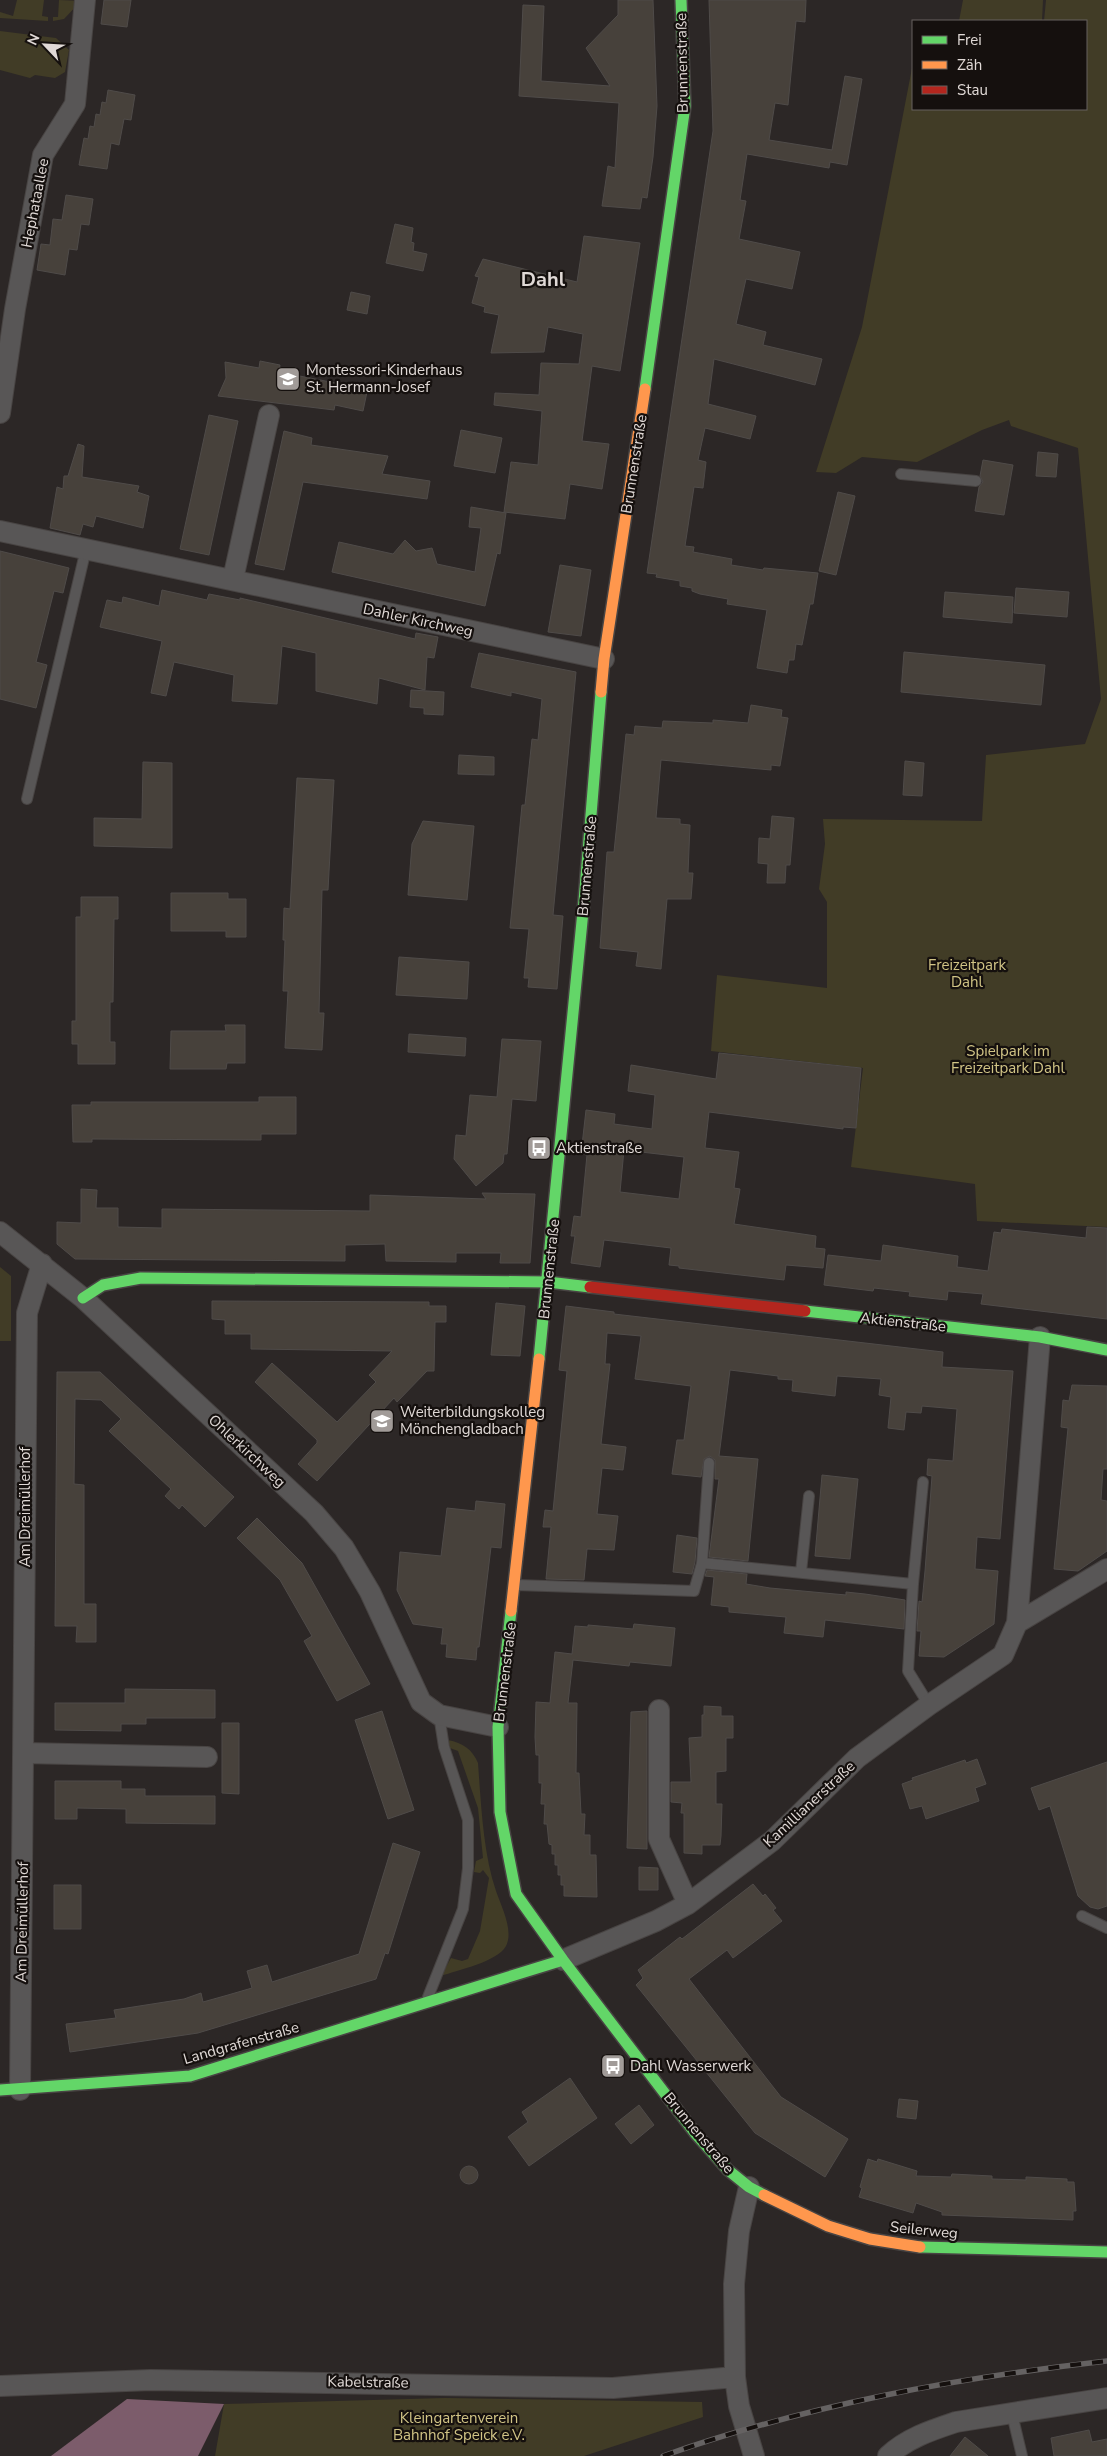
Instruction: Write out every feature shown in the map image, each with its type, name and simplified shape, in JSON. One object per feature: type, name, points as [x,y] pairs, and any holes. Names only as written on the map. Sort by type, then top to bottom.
[{"type":"street","name":"Hephataallee","points":[[0,413],[15,309],[43,155],[75,104],[85,0]]},
{"type":"street","name":"Brunnenstraße","points":[[681,0],[685,106],[604,659],[584,901],[548,1282],[516,1585],[498,1727],[500,1812],[516,1894],[563,1960],[696,2133],[728,2170],[749,2187]]},
{"type":"street","points":[[233,579],[269,415]]},
{"type":"street","name":"Dahler Kirchweg","points":[[0,531],[604,659]]},
{"type":"street","name":"Ohlerkirchweg","points":[[0,1232],[83,1298],[314,1513],[344,1548],[370,1592],[421,1702],[439,1715],[498,1727]]},
{"type":"street","name":"Am Dreimüllerhof","points":[[10,2090],[24,1753],[27,1313],[42,1264]]},
{"type":"street","name":"Aktienstraße","points":[[83,1298],[103,1285],[141,1278],[548,1282],[1040,1337],[1107,1350]]},
{"type":"street","points":[[1017,1624],[1040,1337]]},
{"type":"street","points":[[1017,1624],[1107,1569]]},
{"type":"street","name":"Kamillianerstraße","points":[[563,1960],[656,1921],[688,1904],[772,1841],[857,1758],[929,1705],[1003,1655],[1017,1624]]},
{"type":"street","points":[[659,1710],[659,1839],[688,1904]]},
{"type":"street","points":[[24,1753],[207,1756]]},
{"type":"street","name":"Landgrafenstraße","points":[[10,2090],[190,2076],[563,1960]]},
{"type":"street","points":[[749,2187],[739,2231],[734,2284],[735,2377],[739,2406],[754,2456]]},
{"type":"street","name":"Seilerweg","points":[[749,2187],[828,2226],[870,2239],[923,2247],[1107,2252]]},
{"type":"street","name":"Kabelstraße","points":[[0,2386],[151,2380],[613,2388],[735,2377]]},
{"type":"street","points":[[888,2456],[897,2447],[932,2430],[956,2422],[1107,2398]]},
{"type":"lane","points":[[901,474],[976,481]]},
{"type":"lane","points":[[27,799],[86,549]]},
{"type":"lane","points":[[516,1585],[694,1591],[702,1563],[709,1463]]},
{"type":"lane","points":[[922,1482],[908,1671],[929,1705]]},
{"type":"lane","points":[[801,1572],[809,1496]]},
{"type":"lane","points":[[702,1563],[913,1584]]},
{"type":"lane","points":[[426,2002],[463,1909],[468,1868],[468,1820],[444,1747],[439,1715]]},
{"type":"lane","points":[[1082,1916],[1107,1928]]},
{"type":"lane","points":[[1012,2414],[1022,2456]]},
{"type":"green space","points":[[17,0],[44,0],[42,16],[48,17],[48,21],[0,18],[0,12],[13,16]]},
{"type":"green space","points":[[59,0],[81,1],[64,19],[53,21],[53,17],[58,17]]},
{"type":"green space","points":[[963,0],[1043,0],[1042,20],[959,20]]},
{"type":"green space","name":"Freizeitpark Dahl","points":[[1046,0],[1107,0],[1107,1227],[977,1221],[975,1184],[851,1167],[863,1068],[711,1051],[717,975],[827,988],[827,902],[819,889],[825,844],[823,819],[982,821],[986,755],[1085,744],[1101,699],[1078,448],[1011,426],[1009,420],[982,430],[917,462],[862,457],[836,473],[816,472],[862,327],[912,68],[912,110],[1087,110],[1087,20],[1044,20]]},
{"type":"green space","points":[[0,31],[56,38],[69,50],[65,72],[55,78],[35,75],[30,78],[0,70]]},
{"type":"green space","points":[[0,1267],[11,1276],[11,1341],[0,1341]]},
{"type":"green space","points":[[448,1740],[466,1747],[478,1763],[483,1828],[488,1861],[509,1933],[506,1946],[494,1957],[477,1965],[441,1976],[451,1958],[462,1961],[468,1959],[480,1931],[489,1878],[483,1870],[480,1873],[474,1872],[476,1861],[483,1858],[478,1808],[458,1751],[450,1748]]},
{"type":"green space","name":"Kleingartenverein Bahnhof Speick e.V.","points":[[445,2398],[702,2402],[703,2417],[584,2456],[215,2456],[224,2404]]},
{"type":"shaded area","points":[[127,2399],[224,2404],[198,2456],[51,2456]]},
{"type":"building","points":[[104,0],[131,0],[127,27],[101,24]]},
{"type":"building","points":[[618,0],[653,0],[657,106],[653,157],[647,198],[642,197],[640,209],[602,206],[608,166],[615,168],[619,103],[519,96],[523,5],[544,6],[541,81],[610,86],[586,48],[618,15]]},
{"type":"building","points":[[709,0],[806,0],[805,22],[796,21],[788,105],[775,103],[769,140],[832,150],[845,76],[862,79],[847,165],[830,162],[829,168],[747,154],[740,200],[746,201],[739,239],[800,252],[792,289],[746,279],[736,324],[766,332],[763,345],[822,359],[815,385],[714,359],[708,404],[756,416],[750,439],[705,428],[698,460],[706,462],[703,488],[694,487],[685,546],[694,547],[693,552],[732,559],[731,565],[763,570],[764,568],[818,573],[813,604],[810,604],[802,645],[796,644],[794,660],[789,660],[787,673],[757,668],[767,610],[727,604],[728,599],[700,594],[692,591],[692,588],[680,586],[680,581],[656,577],[657,574],[647,573],[713,131]]},
{"type":"building","points":[[108,90],[135,95],[131,120],[124,119],[119,145],[111,143],[107,169],[79,165],[84,138],[88,139],[90,126],[94,127],[96,114],[100,115],[102,102],[106,103]]},
{"type":"building","points":[[66,195],[93,199],[89,225],[81,224],[77,250],[69,249],[65,275],[37,270],[41,244],[50,245],[53,219],[62,220]]},
{"type":"building","points":[[395,224],[413,228],[411,242],[414,243],[413,251],[427,254],[423,271],[386,263]]},
{"type":"building","points":[[584,236],[640,243],[620,371],[592,366],[582,441],[609,444],[602,489],[570,484],[565,519],[504,512],[511,462],[538,465],[542,411],[494,405],[495,393],[539,395],[541,363],[579,364],[583,334],[548,327],[544,352],[491,353],[499,315],[484,312],[485,307],[472,303],[479,277],[475,276],[483,259],[577,282]]},
{"type":"building","points":[[351,292],[370,296],[367,314],[347,310]]},
{"type":"building","points":[[260,361],[280,365],[279,372],[351,386],[351,389],[367,392],[363,411],[335,405],[334,410],[218,396],[226,378],[225,362],[259,368]]},
{"type":"building","points":[[209,415],[238,421],[209,555],[180,549]]},
{"type":"building","points":[[461,430],[502,438],[495,473],[454,466]]},
{"type":"building","points":[[284,431],[312,438],[311,445],[388,456],[382,474],[430,481],[427,499],[303,482],[284,570],[255,564]]},
{"type":"building","points":[[78,444],[84,446],[82,477],[139,486],[137,492],[149,496],[143,528],[96,516],[93,527],[83,524],[80,535],[50,528],[57,487],[63,489],[64,476],[68,476]]},
{"type":"building","points":[[1038,452],[1058,454],[1056,477],[1036,476]]},
{"type":"building","points":[[983,460],[1013,465],[1004,515],[975,511],[979,487],[983,482],[980,476]]},
{"type":"building","points":[[838,492],[855,496],[836,575],[819,571]]},
{"type":"building","points":[[471,507],[506,513],[500,554],[497,553],[485,606],[332,572],[339,542],[393,554],[405,540],[416,551],[432,548],[437,564],[475,572],[481,528],[469,527]]},
{"type":"building","points":[[0,551],[69,568],[63,593],[54,591],[36,662],[47,665],[36,708],[0,699]]},
{"type":"building","points":[[560,565],[591,570],[581,636],[548,632]]},
{"type":"building","points":[[1016,588],[1069,592],[1067,617],[1014,613]]},
{"type":"building","points":[[162,590],[207,600],[209,594],[240,600],[240,598],[415,639],[416,633],[438,637],[434,658],[427,657],[425,690],[379,678],[377,704],[316,691],[316,653],[282,646],[277,704],[232,701],[234,675],[174,662],[166,696],[151,693],[162,641],[100,627],[107,600],[122,603],[123,597],[159,606]]},
{"type":"building","points":[[945,592],[1013,597],[1012,623],[943,617]]},
{"type":"building","points":[[904,652],[1045,665],[1041,705],[901,692]]},
{"type":"building","points":[[479,653],[576,672],[553,915],[563,916],[557,989],[528,987],[529,978],[524,978],[529,929],[510,928],[522,805],[525,805],[532,739],[538,740],[542,699],[511,692],[511,696],[471,687]]},
{"type":"building","points":[[411,690],[444,692],[443,715],[424,714],[424,708],[410,707]]},
{"type":"building","points":[[751,705],[782,710],[781,717],[788,718],[780,766],[771,765],[771,770],[661,760],[656,818],[680,819],[680,824],[690,825],[688,873],[693,873],[691,899],[667,899],[661,969],[636,966],[638,952],[600,948],[607,852],[614,852],[626,734],[634,735],[635,726],[662,728],[663,721],[713,723],[713,720],[748,723]]},
{"type":"building","points":[[459,755],[494,757],[494,775],[458,774]]},
{"type":"building","points":[[905,761],[924,763],[922,796],[903,795]]},
{"type":"building","points":[[143,762],[172,763],[172,848],[94,846],[94,818],[142,819]]},
{"type":"building","points":[[297,778],[334,780],[328,890],[322,890],[319,1013],[324,1013],[322,1050],[285,1048],[288,991],[283,991],[284,908],[290,909]]},
{"type":"building","points":[[772,816],[794,818],[790,865],[786,865],[785,883],[767,883],[768,864],[758,863],[759,838],[770,839]]},
{"type":"building","points":[[423,821],[474,826],[467,900],[408,895],[412,844]]},
{"type":"building","points":[[171,893],[228,893],[228,899],[246,899],[246,937],[226,937],[226,931],[171,931]]},
{"type":"building","points":[[81,897],[118,897],[118,919],[114,919],[113,1002],[110,1002],[110,1042],[115,1042],[115,1064],[78,1064],[78,1044],[72,1044],[72,1021],[76,1021],[76,917],[81,917]]},
{"type":"building","points":[[399,957],[469,962],[467,999],[396,995]]},
{"type":"building","points":[[225,1025],[245,1025],[245,1063],[227,1063],[226,1069],[170,1069],[171,1031],[226,1031]]},
{"type":"building","points":[[409,1034],[466,1038],[465,1056],[408,1052]]},
{"type":"building","points":[[502,1039],[541,1041],[536,1101],[512,1099],[507,1154],[504,1154],[503,1163],[476,1186],[454,1159],[456,1135],[466,1136],[470,1095],[497,1097]]},
{"type":"building","points":[[719,1053],[861,1068],[856,1128],[843,1127],[843,1129],[709,1112],[705,1148],[739,1152],[734,1188],[740,1189],[734,1224],[816,1236],[815,1248],[825,1249],[823,1268],[786,1265],[784,1280],[679,1268],[679,1266],[669,1265],[671,1248],[604,1240],[600,1267],[571,1263],[575,1236],[571,1236],[574,1216],[581,1217],[587,1155],[581,1154],[586,1110],[615,1114],[614,1124],[652,1129],[655,1095],[628,1091],[631,1065],[716,1079]],"holes":[[[624,1150],[684,1157],[679,1199],[620,1192]]]},
{"type":"building","points":[[259,1097],[296,1097],[296,1134],[261,1134],[261,1140],[92,1139],[92,1142],[73,1142],[72,1105],[91,1105],[91,1102],[259,1102]]},
{"type":"building","points":[[81,1189],[97,1190],[96,1208],[118,1208],[118,1227],[162,1228],[162,1209],[370,1211],[370,1195],[486,1199],[482,1193],[535,1194],[530,1263],[500,1263],[501,1253],[456,1253],[456,1262],[386,1261],[385,1244],[345,1245],[345,1261],[75,1259],[57,1244],[57,1222],[81,1223]]},
{"type":"building","points":[[1087,1227],[1107,1228],[1107,1319],[981,1304],[983,1294],[948,1291],[947,1300],[909,1296],[910,1292],[874,1288],[873,1291],[824,1285],[828,1255],[881,1261],[883,1245],[958,1256],[957,1267],[988,1271],[994,1232],[1001,1233],[1002,1229],[1086,1238]]},
{"type":"building","points":[[212,1301],[429,1302],[429,1306],[446,1306],[446,1322],[435,1322],[434,1371],[427,1371],[397,1402],[394,1398],[317,1481],[298,1464],[317,1443],[317,1440],[255,1382],[272,1363],[337,1422],[376,1382],[369,1375],[392,1351],[251,1349],[251,1334],[225,1334],[225,1320],[212,1319]]},
{"type":"building","points":[[496,1303],[525,1306],[520,1356],[491,1355]]},
{"type":"building","points":[[566,1306],[614,1312],[614,1314],[943,1352],[942,1367],[1013,1371],[1000,1539],[977,1537],[975,1569],[998,1571],[994,1624],[944,1657],[919,1656],[921,1631],[917,1631],[919,1601],[922,1602],[932,1476],[927,1475],[928,1459],[953,1461],[957,1409],[922,1406],[921,1413],[906,1412],[904,1430],[888,1428],[891,1397],[879,1395],[881,1379],[837,1376],[835,1396],[792,1391],[793,1380],[778,1379],[778,1376],[730,1370],[719,1456],[758,1459],[748,1561],[709,1557],[719,1479],[715,1479],[715,1460],[710,1456],[704,1459],[701,1477],[672,1474],[677,1440],[684,1440],[691,1386],[635,1379],[641,1336],[607,1333],[605,1364],[610,1364],[601,1444],[626,1447],[623,1470],[602,1468],[597,1514],[618,1516],[614,1550],[587,1549],[584,1580],[546,1579],[551,1527],[543,1527],[545,1510],[553,1511],[567,1371],[559,1370]]},
{"type":"building","points":[[57,1372],[100,1372],[234,1497],[205,1527],[182,1505],[179,1509],[165,1496],[171,1489],[109,1431],[121,1419],[101,1400],[75,1399],[74,1484],[84,1485],[84,1604],[96,1604],[96,1642],[76,1642],[77,1626],[55,1626]]},
{"type":"building","points":[[1072,1385],[1107,1386],[1107,1469],[1103,1469],[1101,1500],[1107,1501],[1107,1551],[1078,1571],[1054,1569],[1068,1428],[1061,1427],[1063,1400],[1069,1401]]},
{"type":"building","points":[[822,1475],[858,1479],[850,1559],[815,1556]]},
{"type":"building","points":[[476,1501],[505,1504],[501,1548],[491,1547],[476,1660],[446,1657],[447,1644],[441,1644],[443,1628],[413,1624],[397,1590],[400,1552],[441,1556],[447,1508],[475,1511]]},
{"type":"building","points":[[257,1518],[302,1563],[370,1684],[337,1701],[304,1641],[312,1636],[280,1580],[237,1538]]},
{"type":"building","points":[[677,1535],[697,1538],[692,1574],[673,1572]]},
{"type":"building","points":[[707,1570],[747,1574],[746,1584],[770,1588],[846,1595],[846,1592],[905,1600],[904,1629],[825,1620],[823,1637],[784,1633],[786,1617],[729,1612],[729,1607],[711,1605],[714,1577],[705,1576]]},
{"type":"building","points":[[634,1624],[675,1628],[671,1666],[630,1662],[629,1666],[573,1660],[568,1703],[577,1703],[576,1773],[579,1773],[581,1814],[585,1814],[584,1835],[590,1835],[590,1855],[596,1855],[597,1897],[564,1896],[564,1885],[561,1885],[558,1865],[555,1865],[555,1854],[552,1854],[552,1845],[549,1844],[547,1824],[544,1824],[545,1804],[541,1804],[542,1783],[539,1783],[539,1755],[536,1755],[535,1737],[536,1702],[550,1703],[555,1652],[572,1654],[575,1626],[588,1627],[588,1625],[633,1629]]},
{"type":"building","points":[[125,1689],[215,1690],[215,1718],[146,1718],[146,1724],[121,1724],[121,1731],[55,1730],[55,1703],[125,1703]]},
{"type":"building","points":[[704,1706],[721,1707],[721,1716],[733,1716],[733,1738],[726,1738],[726,1771],[716,1772],[716,1804],[722,1804],[720,1845],[702,1845],[702,1854],[684,1853],[684,1813],[681,1813],[682,1803],[671,1802],[671,1782],[691,1782],[689,1738],[702,1737]]},
{"type":"building","points":[[382,1711],[414,1810],[388,1819],[355,1720]]},
{"type":"building","points":[[647,1711],[647,1849],[627,1848],[631,1712]]},
{"type":"building","points":[[222,1723],[239,1723],[239,1794],[222,1793]]},
{"type":"building","points":[[977,1759],[986,1784],[975,1788],[979,1801],[926,1819],[922,1806],[910,1809],[902,1784],[913,1780],[912,1778],[965,1760],[966,1763]]},
{"type":"building","points":[[1107,1762],[1107,1906],[1098,1909],[1090,1907],[1078,1896],[1050,1806],[1039,1810],[1031,1788]]},
{"type":"building","points":[[55,1781],[121,1781],[121,1789],[145,1789],[145,1796],[215,1796],[215,1824],[126,1823],[126,1809],[77,1808],[77,1819],[55,1819]]},
{"type":"building","points":[[393,1843],[420,1852],[388,1954],[385,1953],[376,1979],[198,2033],[70,2052],[66,2024],[116,2018],[114,2010],[184,1999],[201,1993],[203,2002],[252,1988],[247,1971],[267,1965],[272,1982],[359,1954]]},
{"type":"building","points":[[639,1867],[658,1868],[658,1890],[639,1890]]},
{"type":"building","points":[[753,1884],[763,1896],[765,1894],[776,1908],[773,1910],[782,1921],[733,1958],[727,1950],[689,1979],[781,2097],[848,2139],[825,2177],[755,2133],[636,1985],[643,1978],[638,1970],[680,1937],[682,1939]]},
{"type":"building","points":[[54,1885],[81,1885],[81,1929],[54,1929]]},
{"type":"building","points":[[570,2078],[597,2118],[529,2166],[508,2137],[528,2122],[522,2112]]},
{"type":"building","points":[[899,2099],[918,2101],[916,2119],[897,2117]]},
{"type":"building","points":[[639,2105],[654,2125],[631,2144],[615,2124]]},
{"type":"building","points":[[868,2159],[877,2162],[878,2159],[917,2171],[916,2176],[951,2177],[952,2174],[992,2176],[992,2179],[1026,2180],[1026,2177],[1067,2179],[1067,2182],[1074,2182],[1076,2211],[1073,2211],[1073,2220],[942,2215],[942,2212],[916,2203],[913,2213],[859,2197]]},
{"type":"building","points":[[465,2166],[473,2166],[478,2171],[476,2182],[465,2184],[460,2179],[460,2171]]},
{"type":"building","points":[[1089,2430],[1092,2442],[1107,2439],[1107,2456],[1054,2456],[1051,2438]]},
{"type":"building","points":[[965,2437],[988,2456],[950,2456]]},
{"type":"railway","points":[[663,2456],[772,2422],[882,2396],[994,2376],[1107,2361]]},
{"type":"traffic: fast","points":[[645,389],[685,106],[681,0]]},
{"type":"traffic: fast","points":[[539,1359],[584,901],[601,692]]},
{"type":"traffic: fast","points":[[83,1298],[103,1285],[141,1278],[548,1282],[590,1287]]},
{"type":"traffic: fast","points":[[805,1311],[1040,1337],[1107,1350]]},
{"type":"traffic: fast","points":[[511,1611],[498,1727],[500,1812],[516,1894],[563,1960],[695,2133],[728,2170],[749,2187],[764,2195]]},
{"type":"traffic: fast","points":[[0,2090],[190,2076],[563,1960]]},
{"type":"traffic: fast","points":[[920,2247],[1107,2252]]},
{"type":"traffic: slow","points":[[601,692],[604,659],[645,389]]},
{"type":"traffic: slow","points":[[511,1611],[539,1359]]},
{"type":"traffic: slow","points":[[764,2195],[828,2226],[870,2239],[920,2247]]},
{"type":"traffic: jam","points":[[590,1287],[805,1311]]},
{"type":"place","name":"Montessori-Kinderhaus St. Hermann-Josef","points":[[288,379]]},
{"type":"place","name":"Aktienstraße","points":[[539,1148]]},
{"type":"place","name":"Weiterbildungskolleg Mönchengladbach","points":[[382,1421]]},
{"type":"place","name":"Dahl Wasserwerk","points":[[613,2066]]},
{"type":"district","name":"Dahl","points":[[543,279]]},
{"type":"park label","name":"Spielpark im Freizeitpark Dahl","points":[[1008,1060]]}]
